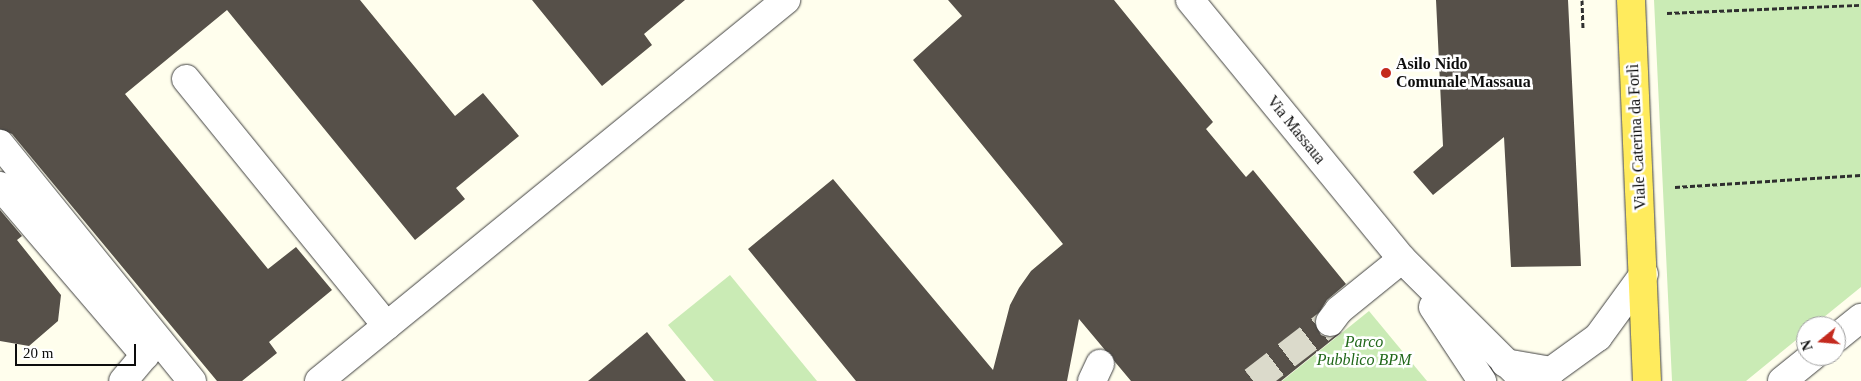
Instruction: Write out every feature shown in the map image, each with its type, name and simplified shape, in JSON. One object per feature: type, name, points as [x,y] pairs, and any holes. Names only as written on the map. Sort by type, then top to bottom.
[{"type":"main road","name":"Viale Caterina da Forlì","points":[[1631,0],[1647,381]]},
{"type":"street","points":[[319,381],[786,0]]},
{"type":"street","name":"Via Massaua","points":[[1190,0],[1402,260]]},
{"type":"street","points":[[186,79],[387,326]]},
{"type":"street","points":[[0,144],[192,381]]},
{"type":"street","points":[[0,186],[145,355],[123,381]]},
{"type":"street","points":[[1330,322],[1339,310],[1402,260]]},
{"type":"street","points":[[1402,260],[1525,381]]},
{"type":"street","points":[[1402,260],[1482,381]]},
{"type":"street","points":[[1505,363],[1551,371],[1598,337],[1644,274]]},
{"type":"street","points":[[1846,330],[1861,318]]},
{"type":"street","points":[[1782,381],[1801,366]]},
{"type":"path","points":[[1582,0],[1583,29]]},
{"type":"path","points":[[1662,13],[1861,5]]},
{"type":"path","points":[[1669,187],[1861,175]]},
{"type":"green space","points":[[1654,0],[1861,0],[1861,287],[1825,316],[1796,316],[1796,340],[1746,381],[1672,381]]},
{"type":"green space","points":[[730,275],[817,381],[714,381],[668,325]]},
{"type":"green space","name":"Parco Pubblico BPM","points":[[1369,311],[1427,381],[1282,381]]},
{"type":"building","points":[[0,0],[360,0],[455,116],[483,93],[519,136],[456,188],[465,199],[415,240],[227,10],[125,94],[268,269],[296,247],[332,290],[269,342],[277,353],[242,381],[217,381],[12,134],[0,129]]},
{"type":"building","points":[[532,0],[685,0],[644,34],[652,45],[602,86]]},
{"type":"building","points":[[948,0],[1114,0],[1213,122],[1206,129],[1246,177],[1253,170],[1346,284],[1327,300],[1314,321],[1321,335],[1329,338],[1342,332],[1281,381],[1131,381],[1079,319],[1067,381],[856,381],[748,249],[833,179],[993,370],[1010,305],[1019,288],[1031,271],[1063,244],[913,60],[962,16]]},
{"type":"building","points":[[1436,0],[1568,0],[1581,266],[1511,267],[1504,137],[1433,195],[1413,172],[1443,146]]},
{"type":"building","points":[[0,210],[22,236],[17,240],[61,295],[58,321],[29,346],[0,341]]},
{"type":"building","points":[[647,332],[686,381],[588,381]]},
{"type":"tunnel","points":[[1253,381],[1330,322]]},
{"type":"place","name":"Asilo Nido Comunale Massaua","points":[[1386,73]]}]
